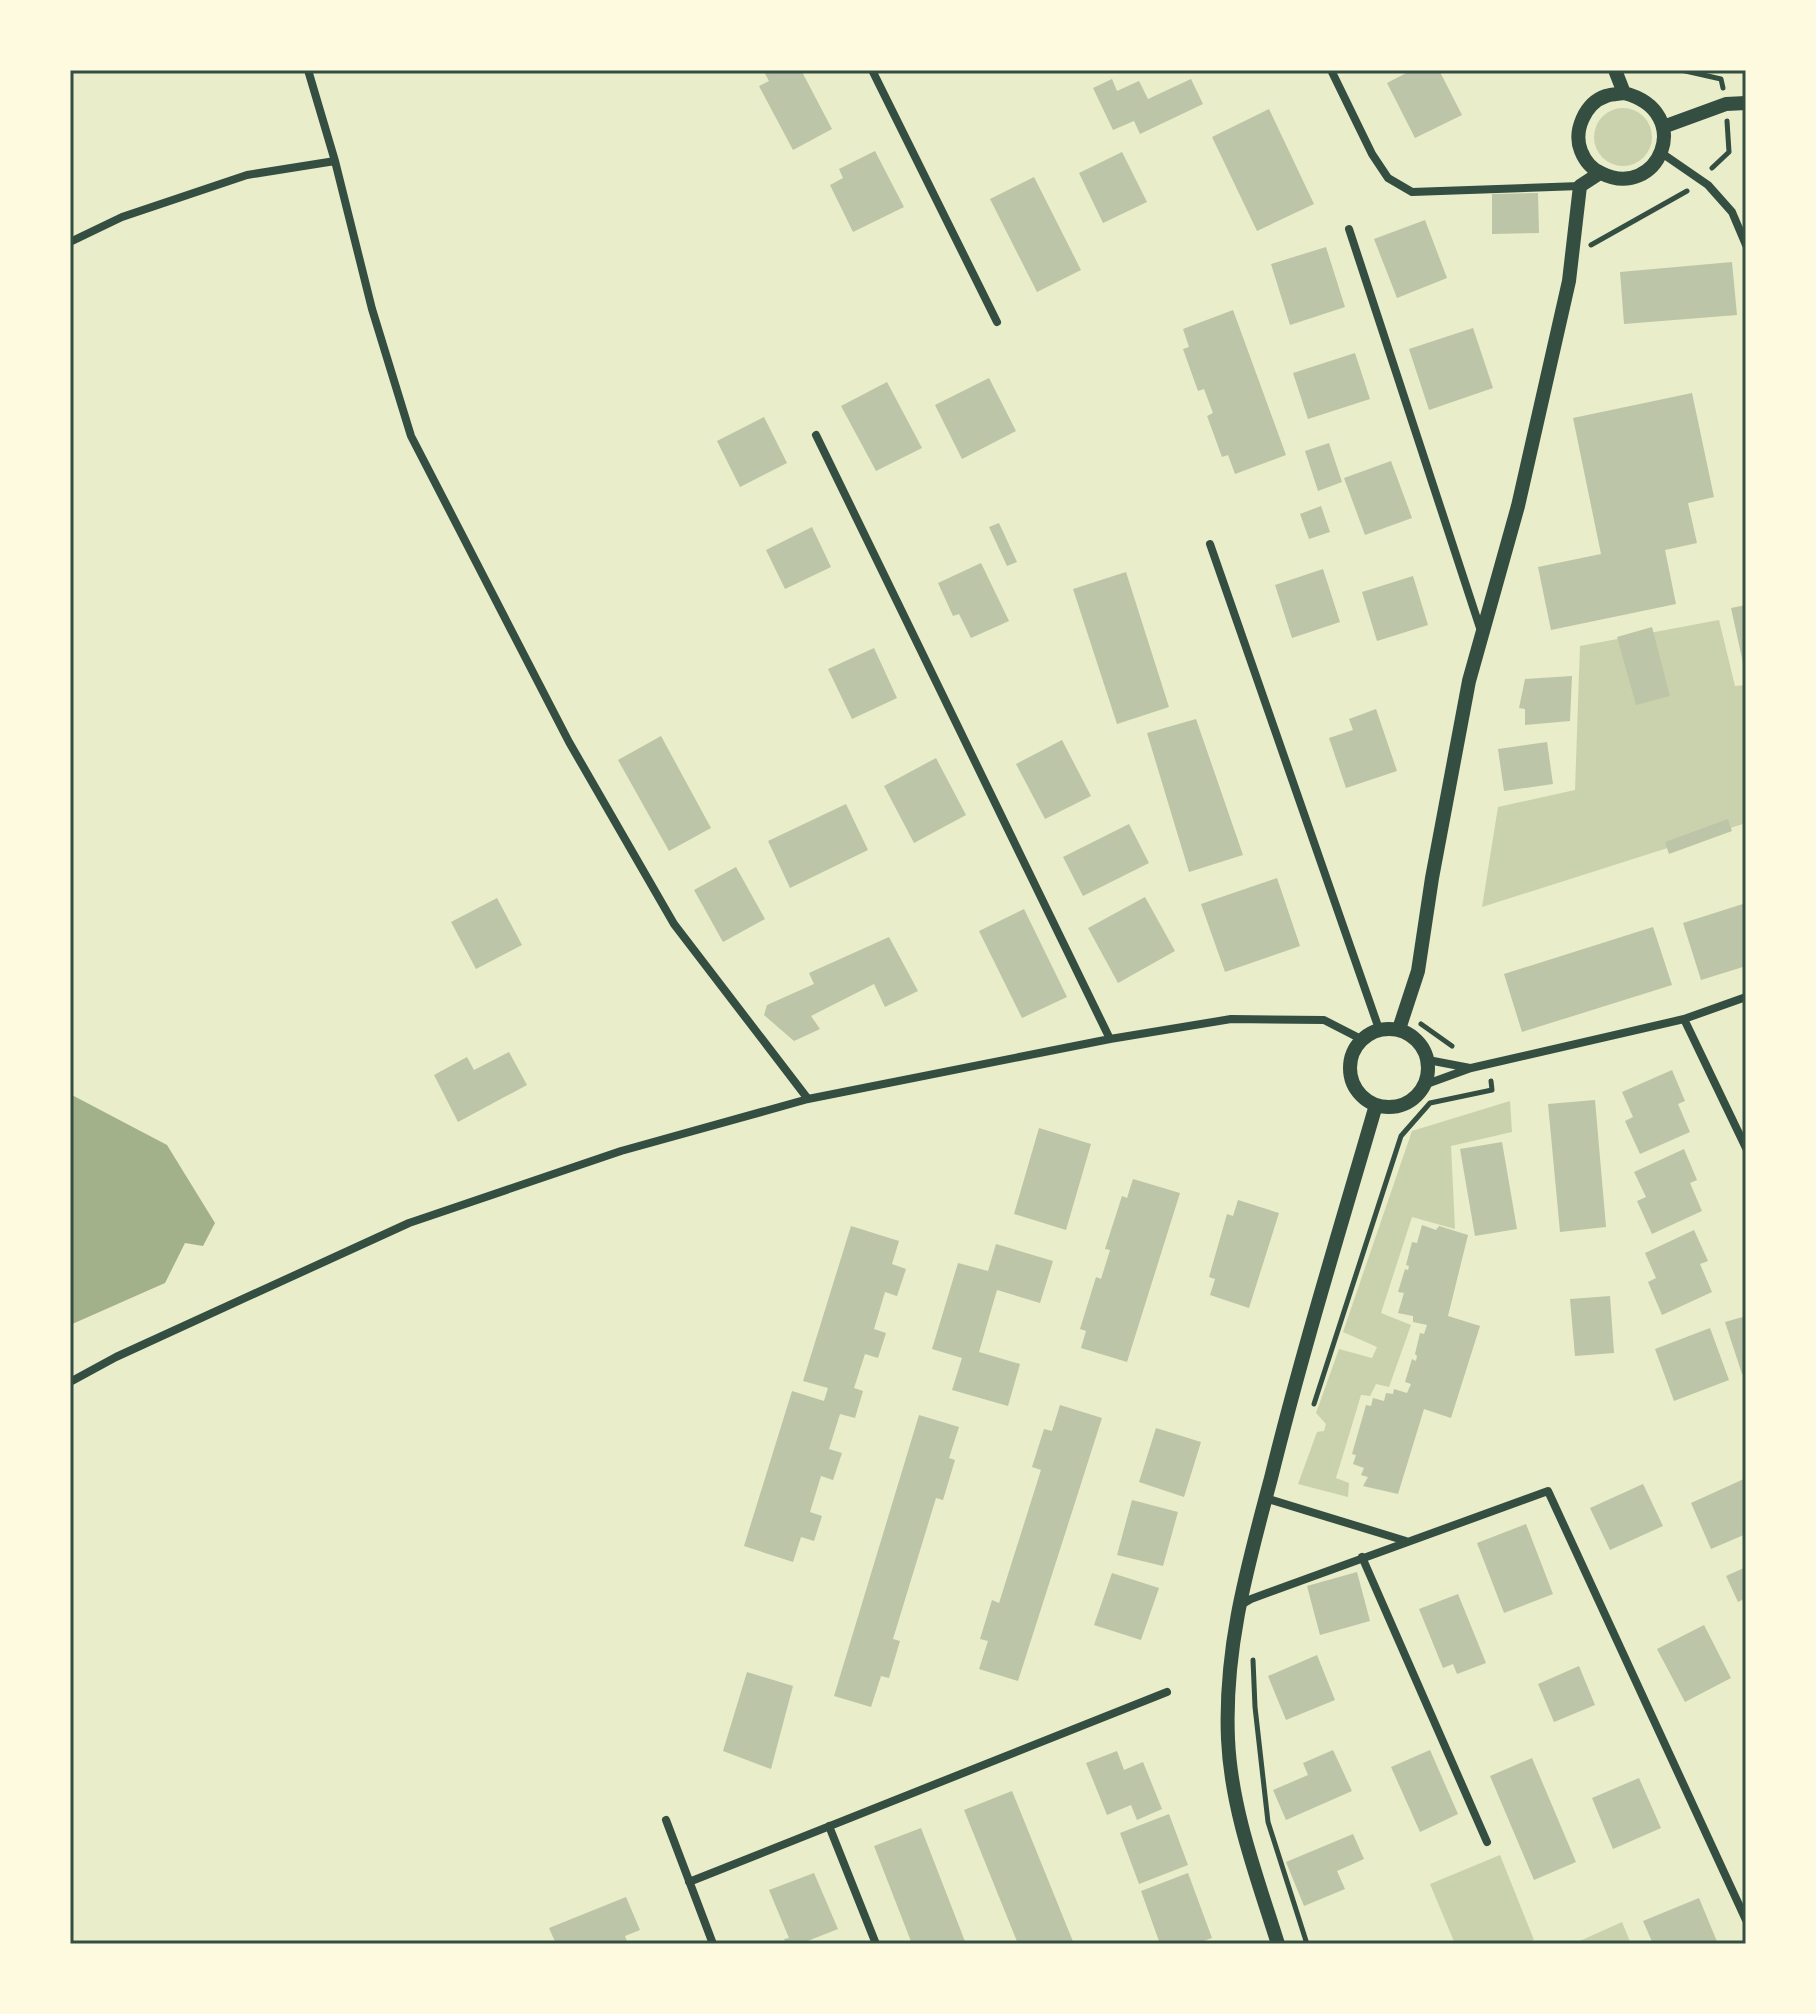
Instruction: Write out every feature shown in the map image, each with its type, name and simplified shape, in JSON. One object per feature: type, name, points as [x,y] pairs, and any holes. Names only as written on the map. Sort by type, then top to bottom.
[{"type":"street","points":[[308,70],[335,161],[372,309],[411,436],[569,742],[674,924],[808,1099]]},
{"type":"street","points":[[872,70],[997,322]]},
{"type":"street","points":[[1331,70],[1372,154],[1388,178],[1412,192],[1580,186],[1600,173]]},
{"type":"street","points":[[1615,70],[1624,93]]},
{"type":"street","points":[[1624,93],[1649,103],[1663,127],[1663,154],[1637,176],[1622,179],[1608,177],[1589,165],[1581,152],[1579,126],[1586,112],[1607,95],[1624,93]]},
{"type":"street","points":[[1663,127],[1726,104],[1746,103]]},
{"type":"street","points":[[1663,154],[1699,179],[1732,212],[1746,245]]},
{"type":"street","points":[[70,242],[122,217],[247,175],[335,161]]},
{"type":"street","points":[[1399,1029],[1418,971],[1469,681],[1518,506],[1569,281],[1580,186]]},
{"type":"street","points":[[1349,229],[1482,635]]},
{"type":"street","points":[[816,435],[1110,1039]]},
{"type":"street","points":[[1210,544],[1379,1029]]},
{"type":"street","points":[[1424,1085],[1471,1068],[1684,1019],[1746,997]]},
{"type":"street","points":[[70,1382],[116,1357],[409,1223],[621,1151],[808,1099],[1110,1039],[1231,1019],[1324,1020],[1361,1039]]},
{"type":"street","points":[[1684,1019],[1746,1148]]},
{"type":"street","points":[[1379,1029],[1399,1029],[1418,1041],[1428,1060],[1428,1073],[1418,1094],[1399,1106],[1376,1105],[1364,1099],[1355,1089],[1349,1063],[1361,1039],[1379,1029]]},
{"type":"street","points":[[1428,1060],[1471,1068]]},
{"type":"street","points":[[1278,1944],[1241,1824],[1228,1742],[1228,1676],[1238,1607],[1265,1498],[1376,1105]]},
{"type":"street","points":[[1238,1607],[1251,1599],[1362,1557],[1548,1491],[1746,1920]]},
{"type":"street","points":[[1265,1498],[1407,1541]]},
{"type":"street","points":[[1362,1557],[1487,1842]]},
{"type":"street","points":[[689,1882],[1167,1692]]},
{"type":"street","points":[[666,1820],[713,1944]]},
{"type":"street","points":[[829,1826],[876,1944]]},
{"type":"path","points":[[1588,259],[1590,246],[1684,194],[1729,152],[1721,79],[1681,70]]},
{"type":"path","points":[[1423,1009],[1421,1024],[1458,1050]]},
{"type":"path","points":[[1311,1413],[1401,1136],[1430,1103],[1492,1090],[1489,1064]]},
{"type":"path","points":[[1253,1645],[1255,1707],[1268,1822],[1307,1944]]},
{"type":"shaded area","points":[[1623,108],[1634,110],[1643,117],[1650,126],[1650,148],[1643,157],[1634,164],[1623,166],[1612,164],[1603,157],[1596,148],[1594,137],[1596,126],[1603,117],[1612,110]]},
{"type":"shaded area","points":[[1719,620],[1735,686],[1746,685],[1746,823],[1482,907],[1498,807],[1575,790],[1580,646]]},
{"type":"shaded area","points":[[70,1094],[167,1145],[215,1223],[203,1246],[185,1243],[165,1283],[70,1325]]},
{"type":"shaded area","points":[[1510,1101],[1512,1132],[1451,1146],[1455,1229],[1412,1217],[1381,1313],[1411,1325],[1389,1387],[1376,1384],[1370,1396],[1361,1395],[1336,1478],[1349,1483],[1348,1497],[1298,1484],[1317,1432],[1324,1431],[1326,1424],[1316,1413],[1339,1349],[1372,1358],[1377,1347],[1343,1332],[1412,1131]]},
{"type":"shaded area","points":[[1500,1855],[1534,1940],[1523,1944],[1455,1944],[1430,1884]]},
{"type":"shaded area","points":[[1622,1922],[1631,1944],[1573,1944]]},
{"type":"building","points":[[763,70],[801,70],[832,129],[793,150],[759,86],[769,81]]},
{"type":"building","points":[[1412,70],[1439,70],[1462,115],[1415,138],[1387,83]]},
{"type":"building","points":[[1112,79],[1117,91],[1139,81],[1148,99],[1191,79],[1203,104],[1140,134],[1134,121],[1113,130],[1093,88]]},
{"type":"building","points":[[1269,109],[1314,204],[1257,231],[1212,137]]},
{"type":"building","points":[[875,151],[904,207],[853,232],[830,185],[843,178],[839,169]]},
{"type":"building","points":[[1122,152],[1147,202],[1103,223],[1079,173]]},
{"type":"building","points":[[1034,177],[1081,270],[1037,292],[990,199]]},
{"type":"building","points":[[1538,193],[1539,233],[1492,234],[1492,194]]},
{"type":"building","points":[[1425,220],[1447,278],[1397,298],[1374,239]]},
{"type":"building","points":[[1326,247],[1345,307],[1290,325],[1271,264]]},
{"type":"building","points":[[1732,262],[1737,315],[1624,324],[1620,272]]},
{"type":"building","points":[[1233,310],[1286,455],[1235,474],[1228,455],[1222,457],[1207,416],[1213,413],[1204,389],[1198,391],[1183,349],[1189,347],[1183,329]]},
{"type":"building","points":[[1473,328],[1493,388],[1429,410],[1409,349]]},
{"type":"building","points":[[1355,353],[1370,399],[1308,419],[1293,373]]},
{"type":"building","points":[[989,378],[1016,431],[962,459],[935,405]]},
{"type":"building","points":[[887,382],[922,448],[876,471],[841,406]]},
{"type":"building","points":[[1692,393],[1714,497],[1688,503],[1697,543],[1665,550],[1676,604],[1551,630],[1538,567],[1601,554],[1573,418]]},
{"type":"building","points":[[764,417],[787,463],[740,487],[717,441]]},
{"type":"building","points":[[1329,443],[1342,482],[1318,491],[1305,451]]},
{"type":"building","points":[[1391,461],[1412,518],[1365,535],[1344,478]]},
{"type":"building","points":[[1321,506],[1330,532],[1309,539],[1300,514]]},
{"type":"building","points":[[999,523],[1017,562],[1007,566],[989,527]]},
{"type":"building","points":[[812,527],[831,567],[785,589],[766,550]]},
{"type":"building","points":[[981,563],[1009,621],[971,638],[959,614],[953,616],[938,583]]},
{"type":"building","points":[[1323,569],[1340,622],[1292,638],[1275,585]]},
{"type":"building","points":[[1126,572],[1169,707],[1117,724],[1073,589]]},
{"type":"building","points":[[1413,576],[1428,625],[1377,641],[1362,592]]},
{"type":"building","points":[[1746,605],[1746,672],[1745,672],[1731,608]]},
{"type":"building","points":[[1652,627],[1670,696],[1636,705],[1617,637]]},
{"type":"building","points":[[874,648],[897,698],[852,719],[828,669]]},
{"type":"building","points":[[1572,676],[1570,721],[1525,725],[1525,709],[1519,708],[1525,679]]},
{"type":"building","points":[[1376,709],[1397,771],[1346,788],[1329,738],[1353,730],[1349,719]]},
{"type":"building","points":[[1196,719],[1243,855],[1189,872],[1147,733]]},
{"type":"building","points":[[661,736],[711,828],[669,851],[618,760]]},
{"type":"building","points":[[1062,740],[1091,796],[1045,819],[1016,764]]},
{"type":"building","points":[[1547,742],[1553,784],[1504,791],[1498,749]]},
{"type":"building","points":[[936,758],[966,815],[914,843],[884,786]]},
{"type":"building","points":[[846,804],[868,850],[790,888],[768,841]]},
{"type":"building","points":[[1728,819],[1732,831],[1669,854],[1665,842]]},
{"type":"building","points":[[1129,824],[1149,863],[1083,896],[1063,857]]},
{"type":"building","points":[[736,867],[765,919],[723,942],[694,890]]},
{"type":"building","points":[[1277,878],[1300,946],[1225,972],[1201,904]]},
{"type":"building","points":[[1145,897],[1175,951],[1118,983],[1088,928]]},
{"type":"building","points":[[497,898],[522,945],[476,969],[451,922]]},
{"type":"building","points":[[1746,903],[1746,966],[1701,980],[1683,923]]},
{"type":"building","points":[[1024,909],[1067,997],[1022,1018],[979,931]]},
{"type":"building","points":[[1653,927],[1672,985],[1522,1032],[1504,974]]},
{"type":"building","points":[[889,937],[918,991],[885,1007],[874,984],[811,1016],[820,1029],[794,1041],[764,1015],[767,1005],[814,984],[809,973]]},
{"type":"building","points":[[509,1052],[527,1085],[458,1122],[434,1075],[467,1057],[474,1070]]},
{"type":"building","points":[[1672,1070],[1685,1101],[1678,1104],[1690,1132],[1640,1154],[1625,1121],[1633,1117],[1622,1092]]},
{"type":"building","points":[[1595,1100],[1606,1227],[1560,1232],[1548,1104]]},
{"type":"building","points":[[1039,1128],[1091,1144],[1066,1230],[1014,1214]]},
{"type":"building","points":[[1502,1142],[1517,1229],[1475,1236],[1460,1149]]},
{"type":"building","points":[[1684,1149],[1697,1180],[1690,1183],[1702,1211],[1652,1234],[1637,1201],[1646,1197],[1634,1172]]},
{"type":"building","points":[[1133,1179],[1180,1193],[1127,1362],[1081,1348],[1086,1331],[1080,1329],[1096,1277],[1101,1279],[1110,1250],[1105,1249],[1122,1196],[1127,1198]]},
{"type":"building","points":[[1238,1200],[1279,1213],[1249,1308],[1210,1295],[1215,1279],[1209,1277],[1227,1214],[1233,1216]]},
{"type":"building","points":[[1422,1225],[1436,1230],[1439,1226],[1468,1235],[1448,1316],[1480,1326],[1451,1418],[1424,1409],[1398,1494],[1363,1486],[1368,1477],[1361,1475],[1364,1468],[1353,1464],[1356,1455],[1352,1454],[1366,1405],[1371,1406],[1373,1398],[1384,1401],[1386,1393],[1393,1394],[1394,1389],[1407,1393],[1411,1384],[1405,1382],[1412,1359],[1416,1361],[1420,1333],[1424,1334],[1427,1325],[1413,1322],[1413,1316],[1398,1313],[1404,1293],[1398,1292],[1405,1269],[1408,1270],[1409,1266],[1406,1265],[1412,1242],[1417,1243]]},
{"type":"building","points":[[851,1226],[899,1241],[892,1264],[906,1269],[897,1296],[885,1292],[874,1329],[886,1333],[878,1358],[865,1354],[854,1388],[863,1391],[855,1418],[840,1414],[829,1449],[842,1453],[833,1480],[821,1476],[810,1512],[822,1516],[814,1541],[801,1537],[793,1562],[744,1546],[792,1391],[824,1401],[828,1388],[803,1381]]},
{"type":"building","points":[[1694,1230],[1708,1261],[1700,1264],[1712,1292],[1662,1315],[1648,1282],[1656,1278],[1645,1253]]},
{"type":"building","points":[[996,1244],[1053,1261],[1040,1303],[997,1290],[979,1352],[1020,1364],[1008,1406],[952,1390],[962,1358],[932,1349],[958,1263],[988,1271]]},
{"type":"building","points":[[1610,1296],[1614,1353],[1575,1356],[1570,1299]]},
{"type":"building","points":[[1746,1316],[1746,1373],[1742,1374],[1725,1322]]},
{"type":"building","points":[[1710,1328],[1729,1380],[1674,1401],[1655,1349]]},
{"type":"building","points":[[1060,1405],[1102,1418],[1018,1681],[979,1669],[988,1641],[980,1639],[992,1600],[999,1603],[1041,1470],[1032,1467],[1044,1429],[1052,1431]]},
{"type":"building","points":[[919,1415],[959,1427],[949,1458],[955,1460],[943,1500],[936,1498],[893,1639],[900,1641],[889,1678],[881,1676],[871,1707],[834,1696]]},
{"type":"building","points":[[1156,1428],[1201,1442],[1184,1497],[1139,1482]]},
{"type":"building","points":[[1746,1478],[1746,1534],[1711,1549],[1691,1503]]},
{"type":"building","points":[[1643,1484],[1663,1526],[1610,1550],[1590,1508]]},
{"type":"building","points":[[1132,1500],[1178,1512],[1163,1566],[1117,1555]]},
{"type":"building","points":[[1526,1524],[1553,1594],[1504,1613],[1477,1543]]},
{"type":"building","points":[[1746,1567],[1746,1598],[1738,1602],[1726,1576]]},
{"type":"building","points":[[1357,1572],[1370,1621],[1320,1635],[1307,1586]]},
{"type":"building","points":[[1112,1573],[1159,1588],[1141,1640],[1094,1625]]},
{"type":"building","points":[[1458,1594],[1486,1663],[1457,1674],[1453,1664],[1443,1668],[1419,1609]]},
{"type":"building","points":[[1704,1625],[1731,1678],[1685,1702],[1657,1649]]},
{"type":"building","points":[[1317,1655],[1335,1700],[1286,1720],[1268,1676]]},
{"type":"building","points":[[1579,1666],[1595,1705],[1554,1722],[1538,1684]]},
{"type":"building","points":[[747,1672],[793,1686],[771,1769],[723,1751]]},
{"type":"building","points":[[1333,1750],[1352,1791],[1286,1820],[1273,1790],[1308,1775],[1303,1763]]},
{"type":"building","points":[[1430,1750],[1458,1814],[1420,1832],[1391,1767]]},
{"type":"building","points":[[1117,1751],[1124,1770],[1143,1762],[1162,1809],[1137,1820],[1131,1805],[1107,1815],[1086,1763]]},
{"type":"building","points":[[1532,1758],[1576,1862],[1534,1880],[1490,1776]]},
{"type":"building","points":[[1639,1778],[1661,1828],[1613,1849],[1592,1798]]},
{"type":"building","points":[[1012,1791],[1074,1944],[1018,1944],[964,1810]]},
{"type":"building","points":[[1169,1814],[1188,1865],[1139,1884],[1120,1833]]},
{"type":"building","points":[[921,1828],[966,1944],[912,1944],[874,1846]]},
{"type":"building","points":[[1353,1834],[1364,1859],[1337,1871],[1345,1889],[1304,1906],[1286,1862]]},
{"type":"building","points":[[814,1873],[838,1929],[800,1944],[786,1944],[784,1939],[789,1938],[769,1890]]},
{"type":"building","points":[[1188,1873],[1212,1938],[1195,1944],[1160,1944],[1141,1891]]},
{"type":"building","points":[[626,1897],[640,1930],[625,1936],[628,1944],[556,1944],[549,1928]]},
{"type":"building","points":[[1699,1898],[1718,1944],[1653,1944],[1643,1921]]}]
